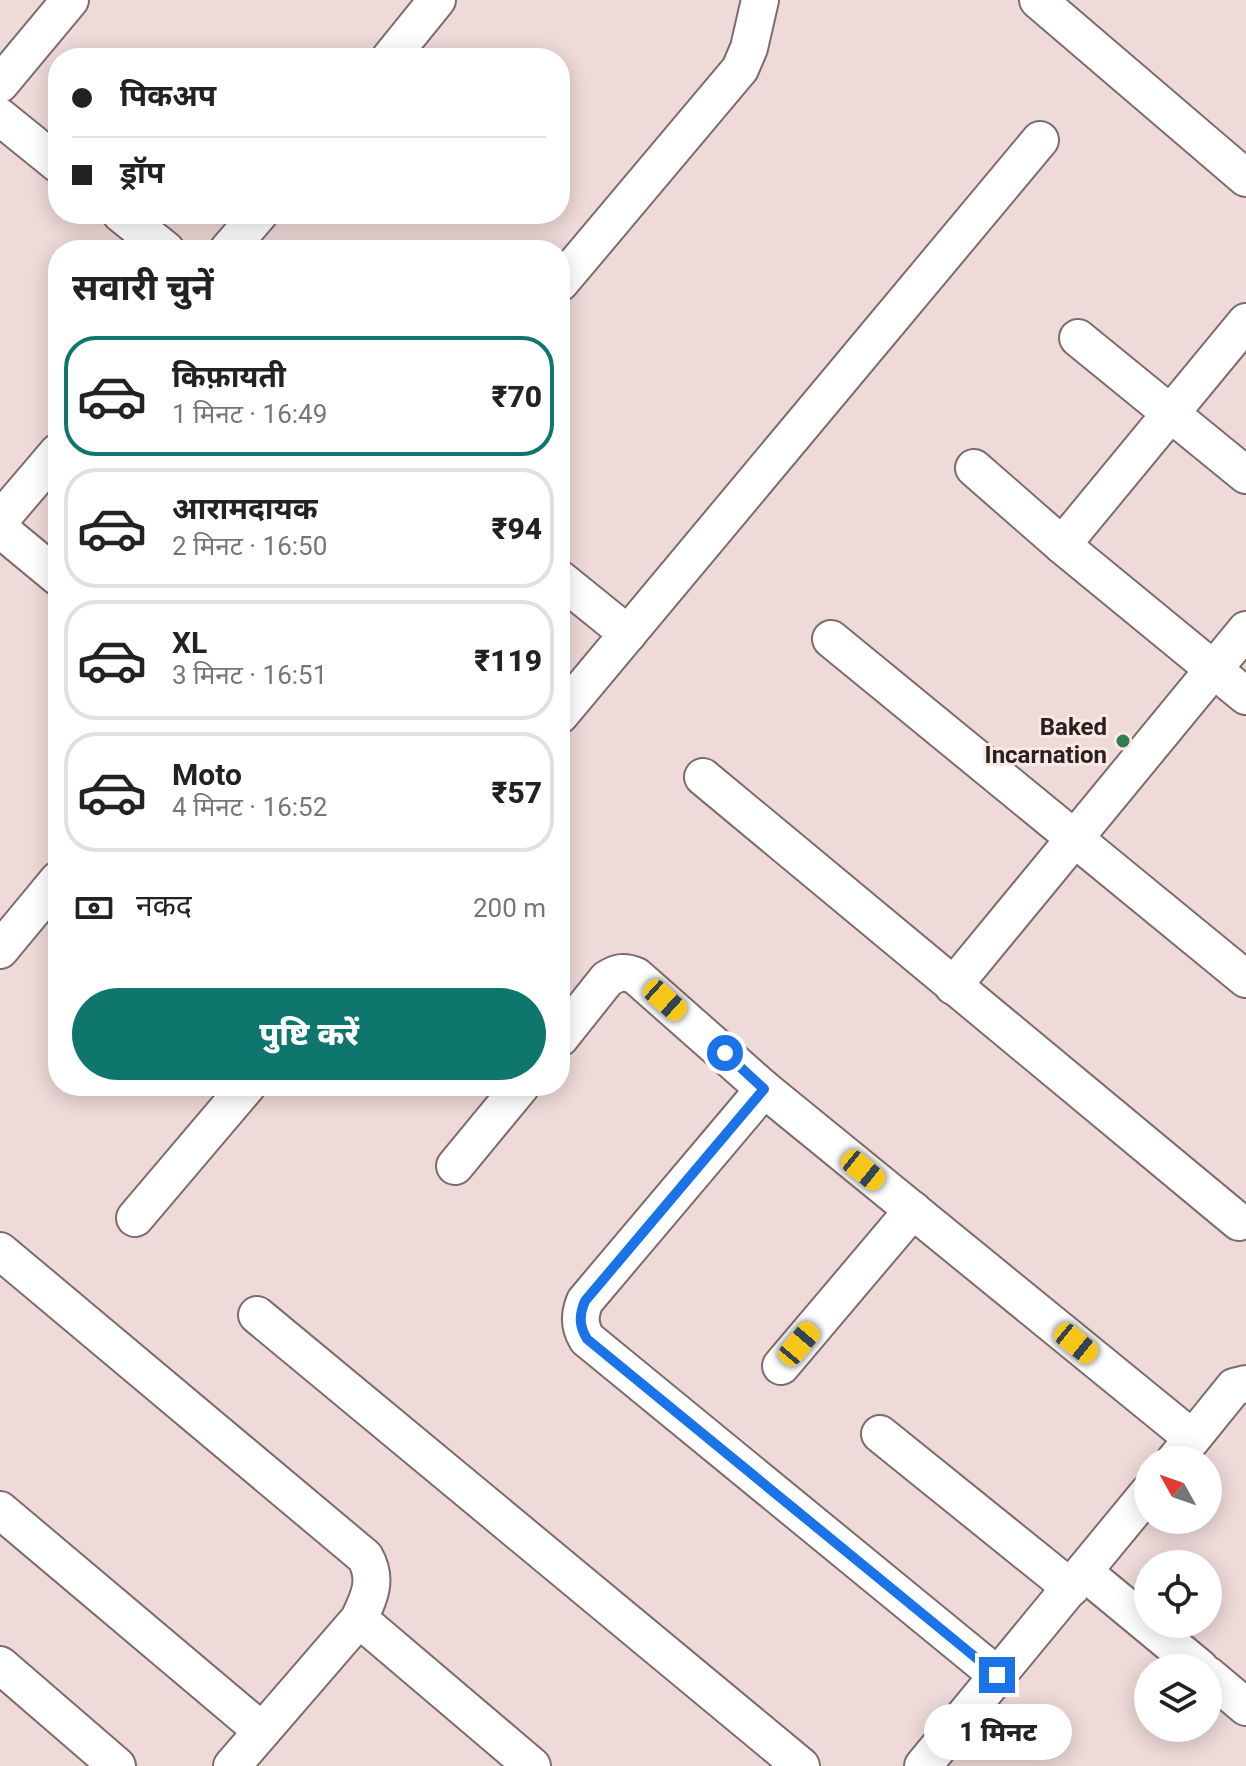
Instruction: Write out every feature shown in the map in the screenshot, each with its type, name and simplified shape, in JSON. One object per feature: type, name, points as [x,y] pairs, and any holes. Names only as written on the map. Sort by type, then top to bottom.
[{"type":"street","points":[[0,84],[70,0]]},
{"type":"street","points":[[398,48],[437,0]]},
{"type":"street","points":[[570,271],[740,69],[749,48],[760,0]]},
{"type":"street","points":[[1038,0],[1246,178]]},
{"type":"street","points":[[0,117],[48,156]]},
{"type":"street","points":[[570,703],[1040,140]]},
{"type":"street","points":[[134,224],[154,240]]},
{"type":"street","points":[[237,240],[250,224]]},
{"type":"street","points":[[1062,545],[1246,322]]},
{"type":"street","points":[[1078,338],[1246,475]]},
{"type":"street","points":[[0,520],[48,464]]},
{"type":"street","points":[[974,468],[1062,545],[1246,696]]},
{"type":"street","points":[[0,529],[48,569]]},
{"type":"street","points":[[570,587],[628,634]]},
{"type":"street","points":[[953,986],[1246,630]]},
{"type":"street","points":[[831,639],[1246,979]]},
{"type":"street","points":[[703,777],[1239,1222]]},
{"type":"street","points":[[0,950],[48,892]]},
{"type":"street","points":[[570,1025],[607,979],[626,972],[645,982],[764,1089],[913,1210],[1181,1446]]},
{"type":"street","points":[[764,1089],[585,1301],[580,1320],[582,1331],[587,1339],[997,1675]]},
{"type":"street","points":[[135,1218],[239,1096]]},
{"type":"street","points":[[455,1166],[513,1096]]},
{"type":"street","points":[[781,1366],[913,1210]]},
{"type":"street","points":[[0,1251],[365,1557],[371,1568],[371,1592],[359,1619],[232,1766]]},
{"type":"street","points":[[257,1315],[801,1766]]},
{"type":"street","points":[[1186,1446],[1234,1387],[1246,1384]]},
{"type":"street","points":[[880,1434],[1181,1654]]},
{"type":"street","points":[[0,1510],[262,1731]]},
{"type":"street","points":[[923,1766],[1134,1510]]},
{"type":"street","points":[[359,1619],[532,1766]]},
{"type":"street","points":[[0,1665],[117,1766]]},
{"type":"street","points":[[1222,1687],[1246,1707]]},
{"type":"place","name":"Baked Incarnation","points":[[1123,741]]},
{"type":"route","points":[[725,1053],[764,1089],[585,1301],[581,1309],[582,1331],[587,1339],[997,1675]]}]
